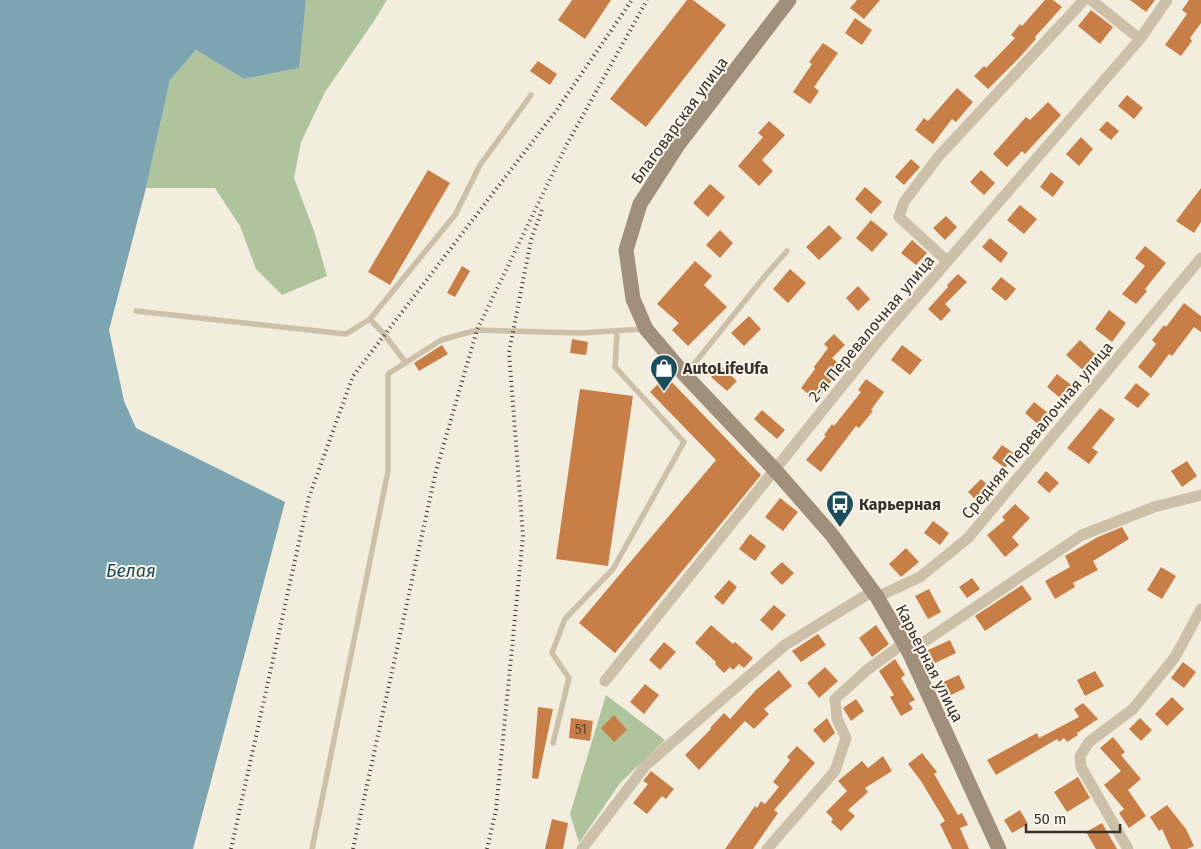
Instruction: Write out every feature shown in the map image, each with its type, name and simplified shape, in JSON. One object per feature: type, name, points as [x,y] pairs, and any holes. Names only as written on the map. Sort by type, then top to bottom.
[{"type":"street","name":"Благоварская улица","points":[[646,329],[632,299],[626,250],[640,204],[678,145],[789,0]]},
{"type":"street","points":[[947,261],[899,217],[904,202],[938,156],[1084,0]]},
{"type":"street","points":[[1091,0],[1140,39]]},
{"type":"street","name":"2-я Перевалочная улица","points":[[605,681],[875,345],[1140,39],[1167,0]]},
{"type":"street","name":"Средняя Перевалочная улица","points":[[582,849],[646,765],[785,645],[875,594],[920,577],[968,538],[1201,258]]},
{"type":"street","name":"Карьерная улица","points":[[646,329],[685,375],[775,470],[832,535],[875,594],[907,648],[999,849]]},
{"type":"street","points":[[767,849],[835,771],[846,738],[837,719],[835,699],[867,670],[907,648],[1082,535],[1154,507],[1201,495]]},
{"type":"street","points":[[1128,849],[1081,767],[1080,756],[1089,742],[1133,709],[1175,657],[1201,609]]},
{"type":"lane","points":[[136,311],[346,334],[370,319],[455,215],[480,165],[531,95]]},
{"type":"lane","points":[[685,375],[765,276],[788,251]]},
{"type":"lane","points":[[370,319],[406,363]]},
{"type":"lane","points":[[312,849],[388,471],[388,374],[441,340],[478,330],[581,333],[646,329]]},
{"type":"lane","points":[[553,743],[569,678],[552,653],[565,619],[613,569],[684,442],[615,367],[617,331]]},
{"type":"green space","points":[[306,0],[387,0],[325,92],[301,142],[294,178],[314,231],[327,276],[282,295],[256,269],[240,226],[215,188],[146,188],[170,80],[196,50],[244,79],[298,68]]},
{"type":"green space","points":[[606,695],[665,740],[620,783],[579,843],[570,814]]},
{"type":"water","name":"Белая","points":[[0,0],[306,0],[299,68],[244,79],[196,50],[170,80],[146,188],[109,330],[124,401],[136,428],[285,502],[193,849],[0,849]]},
{"type":"building","points":[[572,0],[611,0],[585,39],[558,20]]},
{"type":"building","points":[[687,0],[693,0],[726,25],[646,127],[610,99]]},
{"type":"building","points":[[857,0],[880,0],[864,19],[850,8]]},
{"type":"building","points":[[1045,0],[1053,0],[1062,7],[1018,59],[988,89],[974,76],[984,66],[986,68],[1015,38],[1011,35],[1020,24],[1022,26]]},
{"type":"building","points":[[1130,0],[1155,0],[1146,12]]},
{"type":"building","points":[[1189,0],[1201,0],[1201,23],[1190,38],[1192,41],[1181,56],[1165,45],[1187,14],[1182,10]]},
{"type":"building","points":[[1091,10],[1113,27],[1100,44],[1078,26]]},
{"type":"building","points":[[855,18],[872,30],[862,45],[845,33]]},
{"type":"building","points":[[823,43],[838,53],[814,87],[819,91],[810,104],[793,92],[812,64],[809,62]]},
{"type":"building","points":[[538,61],[557,74],[550,85],[530,71]]},
{"type":"building","points":[[957,88],[973,102],[956,122],[952,119],[933,144],[915,130],[924,118],[928,121]]},
{"type":"building","points":[[1127,95],[1143,108],[1134,119],[1118,106]]},
{"type":"building","points":[[1048,102],[1061,115],[1025,154],[1022,151],[1007,167],[993,154],[1026,117],[1030,120]]},
{"type":"building","points":[[769,121],[785,135],[762,160],[773,171],[759,186],[738,166],[763,137],[758,133]]},
{"type":"building","points":[[1107,121],[1119,131],[1111,140],[1099,130]]},
{"type":"building","points":[[1081,137],[1093,149],[1079,166],[1066,154]]},
{"type":"building","points":[[911,159],[920,167],[904,185],[895,177]]},
{"type":"building","points":[[428,170],[450,183],[390,285],[368,272]]},
{"type":"building","points":[[981,170],[995,183],[984,195],[970,182]]},
{"type":"building","points":[[1051,172],[1064,182],[1053,197],[1040,187]]},
{"type":"building","points":[[710,184],[725,197],[708,217],[693,203]]},
{"type":"building","points":[[865,187],[882,202],[871,214],[855,199]]},
{"type":"building","points":[[1201,188],[1201,222],[1194,233],[1176,221]]},
{"type":"building","points":[[1020,205],[1037,219],[1024,234],[1007,220]]},
{"type":"building","points":[[946,216],[957,227],[945,240],[933,228]]},
{"type":"building","points":[[871,220],[888,234],[872,252],[856,238]]},
{"type":"building","points":[[829,225],[842,238],[819,260],[806,247]]},
{"type":"building","points":[[720,230],[733,243],[720,258],[706,245]]},
{"type":"building","points":[[990,238],[1008,253],[1001,263],[982,247]]},
{"type":"building","points":[[912,240],[927,253],[916,265],[901,253]]},
{"type":"building","points":[[1145,246],[1166,263],[1145,289],[1147,291],[1136,304],[1122,294],[1145,266],[1135,258]]},
{"type":"building","points":[[695,261],[712,276],[704,285],[727,307],[688,346],[672,330],[679,323],[657,304]]},
{"type":"building","points":[[462,266],[470,271],[455,297],[447,293]]},
{"type":"building","points":[[790,269],[806,283],[788,303],[773,289]]},
{"type":"building","points":[[958,274],[967,282],[945,304],[951,310],[941,321],[928,309]]},
{"type":"building","points":[[1001,277],[1016,289],[1006,301],[991,289]]},
{"type":"building","points":[[858,286],[870,299],[858,311],[846,298]]},
{"type":"building","points":[[1184,303],[1201,316],[1201,332],[1194,327],[1172,356],[1169,354],[1151,378],[1138,367],[1156,344],[1152,340],[1164,325],[1166,327]]},
{"type":"building","points":[[1109,310],[1126,323],[1112,342],[1095,329]]},
{"type":"building","points":[[749,316],[761,329],[744,346],[731,333]]},
{"type":"building","points":[[834,334],[845,345],[832,358],[843,367],[816,400],[801,388],[828,348],[824,344]]},
{"type":"building","points":[[572,339],[588,342],[586,355],[570,353]]},
{"type":"building","points":[[1080,340],[1097,356],[1084,371],[1066,355]]},
{"type":"building","points":[[442,345],[448,354],[419,371],[414,363]]},
{"type":"building","points":[[902,345],[922,360],[910,375],[891,360]]},
{"type":"building","points":[[721,366],[737,381],[727,391],[711,377]]},
{"type":"building","points":[[1057,374],[1074,387],[1064,401],[1047,387]]},
{"type":"building","points":[[666,376],[761,475],[615,653],[579,623],[716,460],[650,392]]},
{"type":"building","points":[[866,379],[884,392],[871,410],[873,411],[859,428],[856,426],[821,472],[806,460],[826,436],[824,435],[832,424],[834,426],[861,392],[858,390]]},
{"type":"building","points":[[1136,383],[1150,394],[1138,408],[1124,398]]},
{"type":"building","points":[[580,389],[633,396],[608,566],[556,559]]},
{"type":"building","points":[[1034,402],[1052,416],[1042,428],[1025,413]]},
{"type":"building","points":[[1100,408],[1115,419],[1092,448],[1098,452],[1089,464],[1067,448]]},
{"type":"building","points":[[762,410],[785,430],[777,439],[754,419]]},
{"type":"building","points":[[1002,445],[1015,454],[1005,468],[992,458]]},
{"type":"building","points":[[1187,461],[1197,476],[1182,487],[1171,471]]},
{"type":"building","points":[[1046,471],[1059,483],[1049,493],[1037,482]]},
{"type":"building","points":[[981,479],[990,487],[977,501],[968,492]]},
{"type":"building","points":[[780,498],[798,512],[783,531],[765,517]]},
{"type":"building","points":[[1015,504],[1030,518],[1012,537],[1019,545],[1005,557],[987,535],[1005,520],[1002,517]]},
{"type":"building","points":[[933,521],[949,533],[940,545],[924,533]]},
{"type":"building","points":[[1122,527],[1129,539],[1093,561],[1098,570],[1073,583],[1075,587],[1055,599],[1045,581],[1070,567],[1065,556],[1098,537]]},
{"type":"building","points":[[750,534],[766,546],[755,561],[739,549]]},
{"type":"building","points":[[906,548],[919,562],[901,577],[889,564]]},
{"type":"building","points":[[782,562],[794,573],[782,585],[770,573]]},
{"type":"building","points":[[1161,567],[1176,576],[1162,599],[1147,590]]},
{"type":"building","points":[[972,578],[980,589],[967,598],[959,587]]},
{"type":"building","points":[[729,580],[737,587],[723,605],[714,597]]},
{"type":"building","points":[[1022,585],[1032,599],[985,631],[975,616]]},
{"type":"building","points":[[929,589],[941,612],[928,619],[915,596]]},
{"type":"building","points":[[774,605],[786,615],[772,631],[760,620]]},
{"type":"building","points":[[711,625],[753,658],[744,668],[739,664],[733,670],[730,667],[724,673],[715,664],[716,662],[695,643]]},
{"type":"building","points":[[876,625],[889,644],[872,657],[859,638]]},
{"type":"building","points":[[818,634],[826,645],[801,662],[792,651]]},
{"type":"building","points":[[950,640],[956,653],[933,664],[926,651]]},
{"type":"building","points":[[664,642],[676,652],[660,670],[649,660]]},
{"type":"building","points":[[895,659],[905,675],[901,678],[915,700],[909,703],[913,709],[901,716],[890,697],[894,695],[879,671]]},
{"type":"building","points":[[1183,662],[1196,672],[1184,688],[1171,678]]},
{"type":"building","points":[[825,667],[838,681],[819,698],[807,683]]},
{"type":"building","points":[[779,670],[792,686],[764,709],[769,714],[754,729],[745,721],[699,770],[685,755],[724,713],[730,719],[756,690]]},
{"type":"building","points":[[1095,671],[1104,686],[1085,696],[1077,680]]},
{"type":"building","points":[[959,675],[965,688],[947,697],[941,683]]},
{"type":"building","points":[[645,684],[659,695],[644,714],[630,702]]},
{"type":"building","points":[[1172,697],[1184,709],[1167,726],[1155,714]]},
{"type":"building","points":[[856,699],[864,711],[851,721],[843,708]]},
{"type":"building","points":[[1083,703],[1098,719],[1067,742],[1064,738],[1059,742],[1057,739],[996,775],[987,760],[1037,733],[1039,738],[1079,717],[1074,709]]},
{"type":"building","points":[[538,707],[553,709],[538,779],[532,778]]},
{"type":"building","points":[[614,715],[627,730],[614,742],[601,728]]},
{"type":"building","points":[[571,718],[593,721],[590,741],[569,738]]},
{"type":"building","points":[[827,718],[835,733],[824,743],[813,730]]},
{"type":"building","points":[[1140,718],[1152,730],[1141,741],[1129,729]]},
{"type":"building","points":[[1113,737],[1125,752],[1121,755],[1141,779],[1128,790],[1146,816],[1129,828],[1119,813],[1124,809],[1104,785],[1121,771],[1100,748]]},
{"type":"building","points":[[797,746],[815,763],[774,810],[778,813],[753,849],[725,849],[755,806],[757,808],[761,801],[765,804],[779,787],[773,782],[790,760],[787,757]]},
{"type":"building","points":[[922,753],[937,772],[934,774],[958,815],[962,813],[968,825],[960,828],[969,849],[952,849],[940,824],[945,821],[921,781],[908,764]]},
{"type":"building","points":[[883,756],[892,771],[865,788],[868,792],[848,810],[855,816],[841,831],[831,822],[833,819],[826,812],[847,791],[838,781],[862,761],[868,768]]},
{"type":"building","points":[[651,771],[674,789],[666,799],[662,796],[647,814],[633,803],[648,784],[643,781]]},
{"type":"building","points":[[1078,777],[1090,798],[1067,812],[1054,792]]},
{"type":"building","points":[[1167,805],[1186,829],[1194,846],[1187,849],[1171,849],[1162,829],[1159,831],[1150,817]]},
{"type":"building","points":[[1020,810],[1028,824],[1012,833],[1004,820]]},
{"type":"building","points":[[552,819],[568,823],[563,849],[545,849]]},
{"type":"building","points":[[1102,823],[1117,849],[1096,849],[1086,832]]},
{"type":"railway","points":[[231,849],[309,497],[353,376],[556,111],[632,0]]},
{"type":"railway","points":[[353,849],[436,471],[477,330],[567,144],[647,0]]},
{"type":"railway","points":[[487,849],[496,810],[523,536],[509,352],[531,240],[543,207]]},
{"type":"place","name":"AutoLifeUfa","points":[[664,392]]},
{"type":"place","name":"Карьерная","points":[[840,528]]}]
